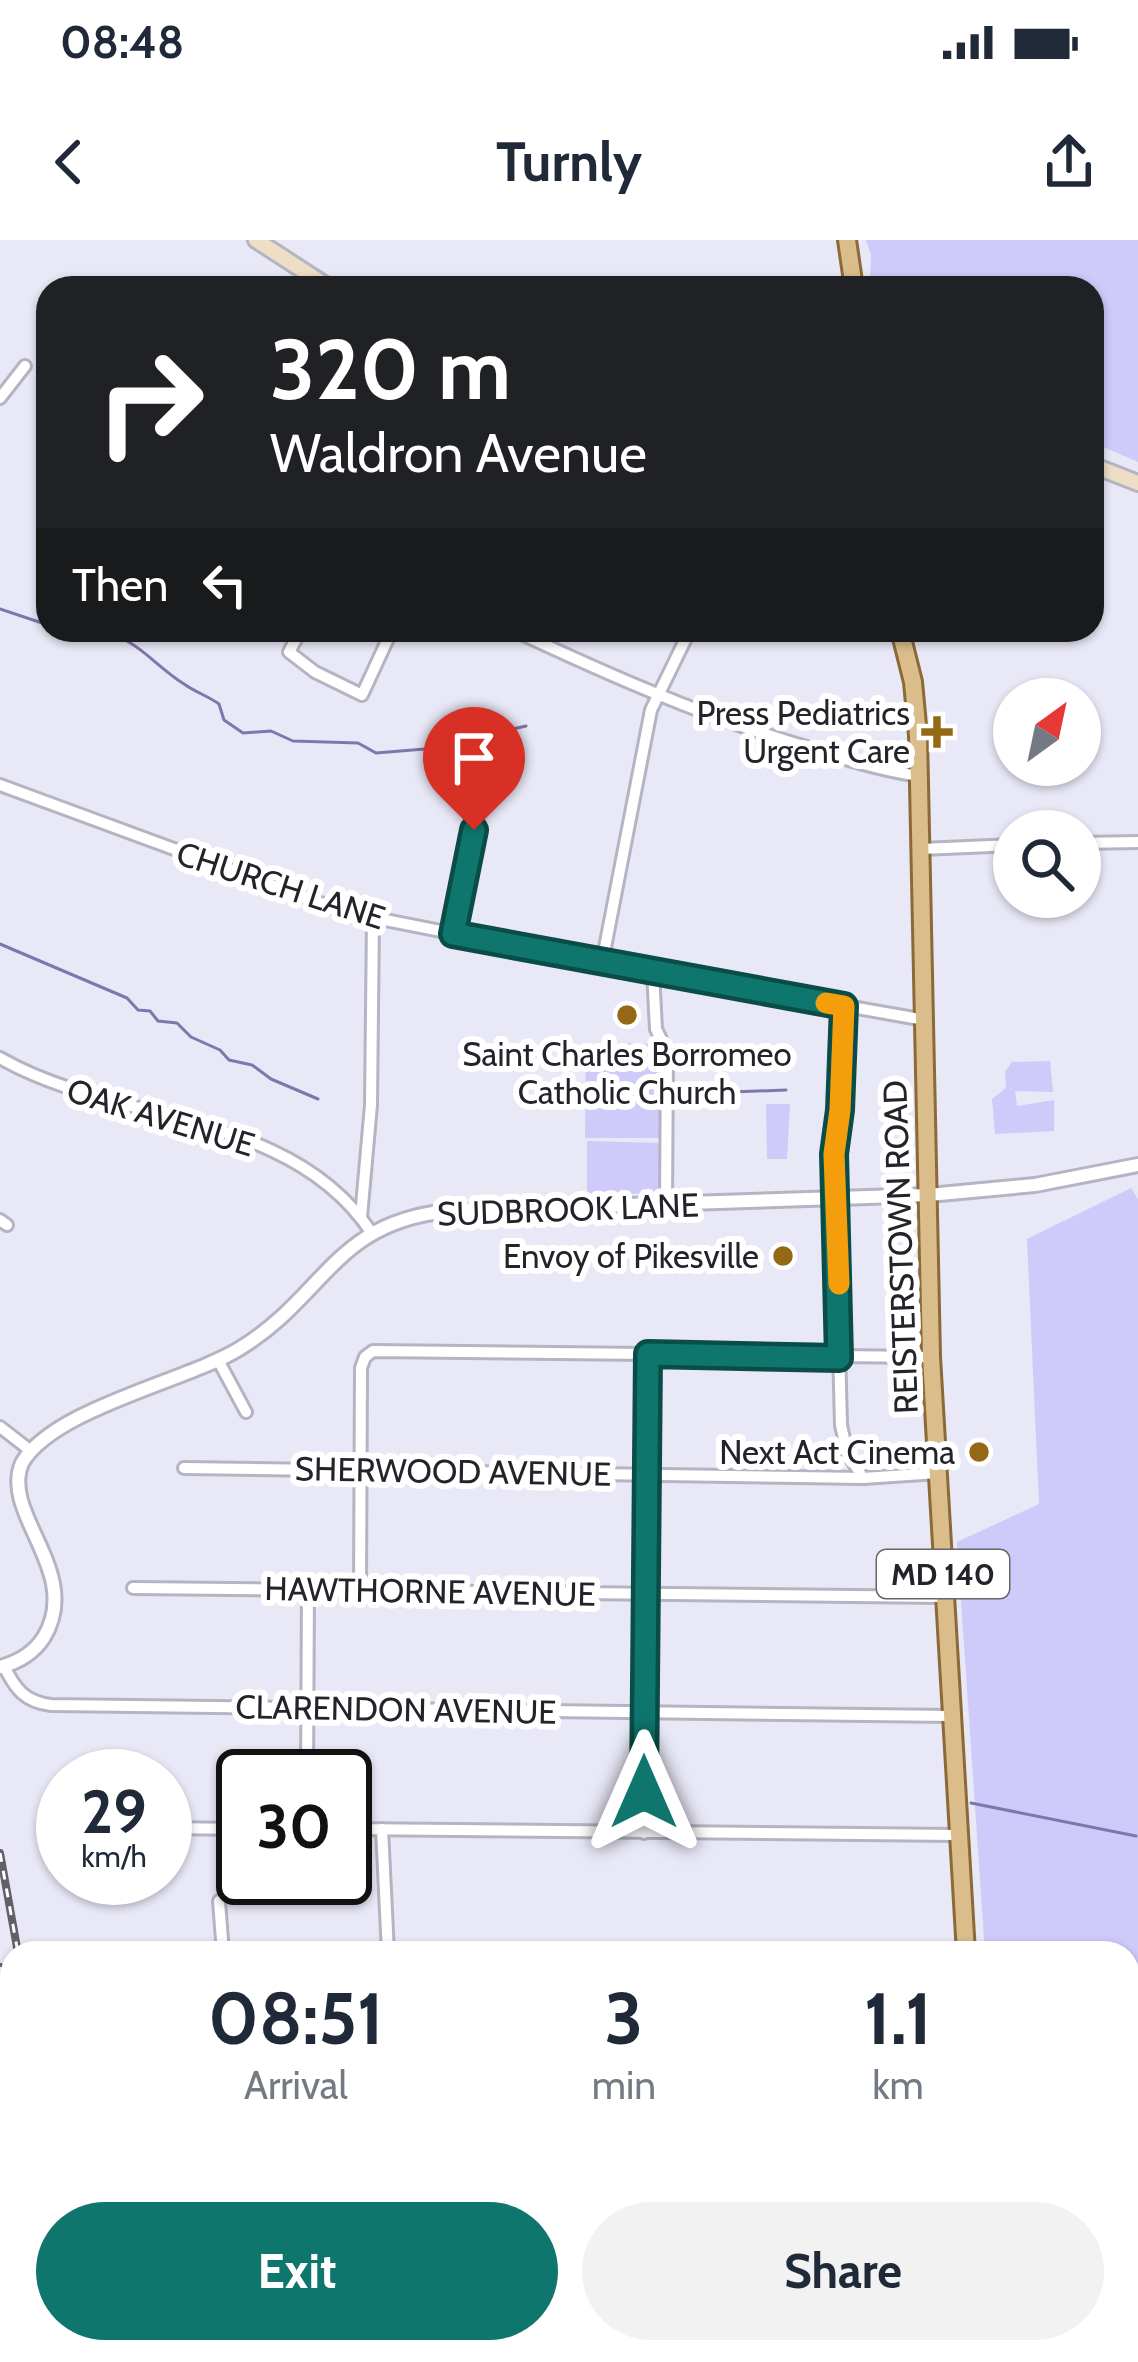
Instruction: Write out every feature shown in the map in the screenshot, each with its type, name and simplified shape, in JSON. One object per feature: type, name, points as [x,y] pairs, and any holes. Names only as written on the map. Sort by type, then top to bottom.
[{"type":"main road","points":[[256,240],[312,276]]},
{"type":"main road","points":[[847,240],[852,276]]},
{"type":"main road","points":[[1104,470],[1138,483]]},
{"type":"main road","name":"REISTERSTOWN ROAD","points":[[903,642],[913,682]]},
{"type":"main road","name":"REISTERSTOWN ROAD","points":[[911,642],[919,776],[932,1357],[965,1941]]},
{"type":"street","points":[[0,398],[25,366]]},
{"type":"street","points":[[294,642],[289,652],[315,672],[362,695],[386,642]]},
{"type":"street","points":[[539,642],[736,727],[862,765],[919,776]]},
{"type":"street","points":[[602,963],[646,734],[657,696],[684,642]]},
{"type":"street","name":"CHURCH LANE","points":[[0,785],[315,903],[373,918],[925,1020]]},
{"type":"street","points":[[453,934],[477,815]]},
{"type":"street","points":[[1101,843],[1138,842]]},
{"type":"street","points":[[921,850],[993,846]]},
{"type":"street","points":[[361,1217],[371,1105],[373,918]]},
{"type":"street","points":[[653,972],[656,1029],[668,1052],[666,1205]]},
{"type":"street","points":[[844,1006],[834,1154],[839,1358],[843,1440],[863,1478]]},
{"type":"street","name":"OAK AVENUE","points":[[0,1058],[62,1088],[250,1141],[307,1172],[361,1217],[370,1232]]},
{"type":"street","name":"SUDBROOK LANE","points":[[31,1451],[122,1397],[218,1360],[269,1329],[370,1232],[410,1216],[928,1196],[1035,1185],[1138,1165]]},
{"type":"street","points":[[360,1590],[364,1357],[380,1351],[932,1357]]},
{"type":"street","points":[[644,1833],[648,1354]]},
{"type":"street","points":[[218,1360],[246,1412]]},
{"type":"street","points":[[0,1427],[31,1451],[19,1469],[16,1490],[50,1573],[55,1601],[39,1644],[23,1659],[2,1666]]},
{"type":"street","name":"SHERWOOD AVENUE","points":[[184,1468],[863,1478],[938,1473]]},
{"type":"street","name":"HAWTHORNE AVENUE","points":[[133,1588],[944,1597]]},
{"type":"street","points":[[307,1749],[308,1589]]},
{"type":"street","name":"CLARENDON AVENUE","points":[[2,1666],[20,1694],[38,1703],[950,1716]]},
{"type":"street","points":[[372,1829],[957,1835]]},
{"type":"street","points":[[382,1829],[387,1941]]},
{"type":"street","points":[[219,1905],[222,1941]]},
{"type":"shaded area","points":[[866,240],[1138,240],[1138,462],[1104,447],[1104,276],[870,276]]},
{"type":"shaded area","points":[[658,1044],[663,1050],[662,1138],[585,1138],[586,1045]]},
{"type":"shaded area","points":[[1050,1061],[1053,1092],[1015,1091],[1017,1106],[1054,1100],[1054,1131],[995,1134],[992,1099],[1006,1088],[1005,1072],[1012,1062]]},
{"type":"shaded area","points":[[766,1104],[790,1104],[787,1159],[767,1159]]},
{"type":"shaded area","points":[[587,1141],[660,1143],[660,1193],[587,1195]]},
{"type":"shaded area","points":[[1131,1188],[1138,1199],[1138,1941],[984,1941],[957,1542],[1039,1504],[1027,1239]]},
{"type":"waterway","points":[[0,609],[36,621]]},
{"type":"waterway","points":[[129,642],[219,704],[224,720],[243,733],[271,731],[293,741],[358,743],[376,753],[425,749],[526,726]]},
{"type":"waterway","points":[[0,944],[127,998],[158,1021],[177,1023],[229,1060],[252,1065],[271,1079],[318,1099]]},
{"type":"waterway","points":[[670,1101],[692,1101],[704,1093],[786,1090]]},
{"type":"waterway","points":[[971,1803],[1136,1836]]},
{"type":"railway","points":[[0,1853],[16,1941]]},
{"type":"slow traffic","points":[[826,1003],[844,1006],[834,1154],[839,1284]]},
{"type":"place","name":"Press Pediatrics Urgent Care","points":[[937,732]]},
{"type":"place","name":"Saint Charles Borromeo Catholic Church","points":[[627,1015]]},
{"type":"place","name":"Envoy of Pikesville","points":[[783,1256]]},
{"type":"place","name":"Next Act Cinema","points":[[979,1452]]},
{"type":"route","points":[[474,830],[453,934],[844,1006],[834,1154],[839,1358],[648,1354],[644,1792]]}]
